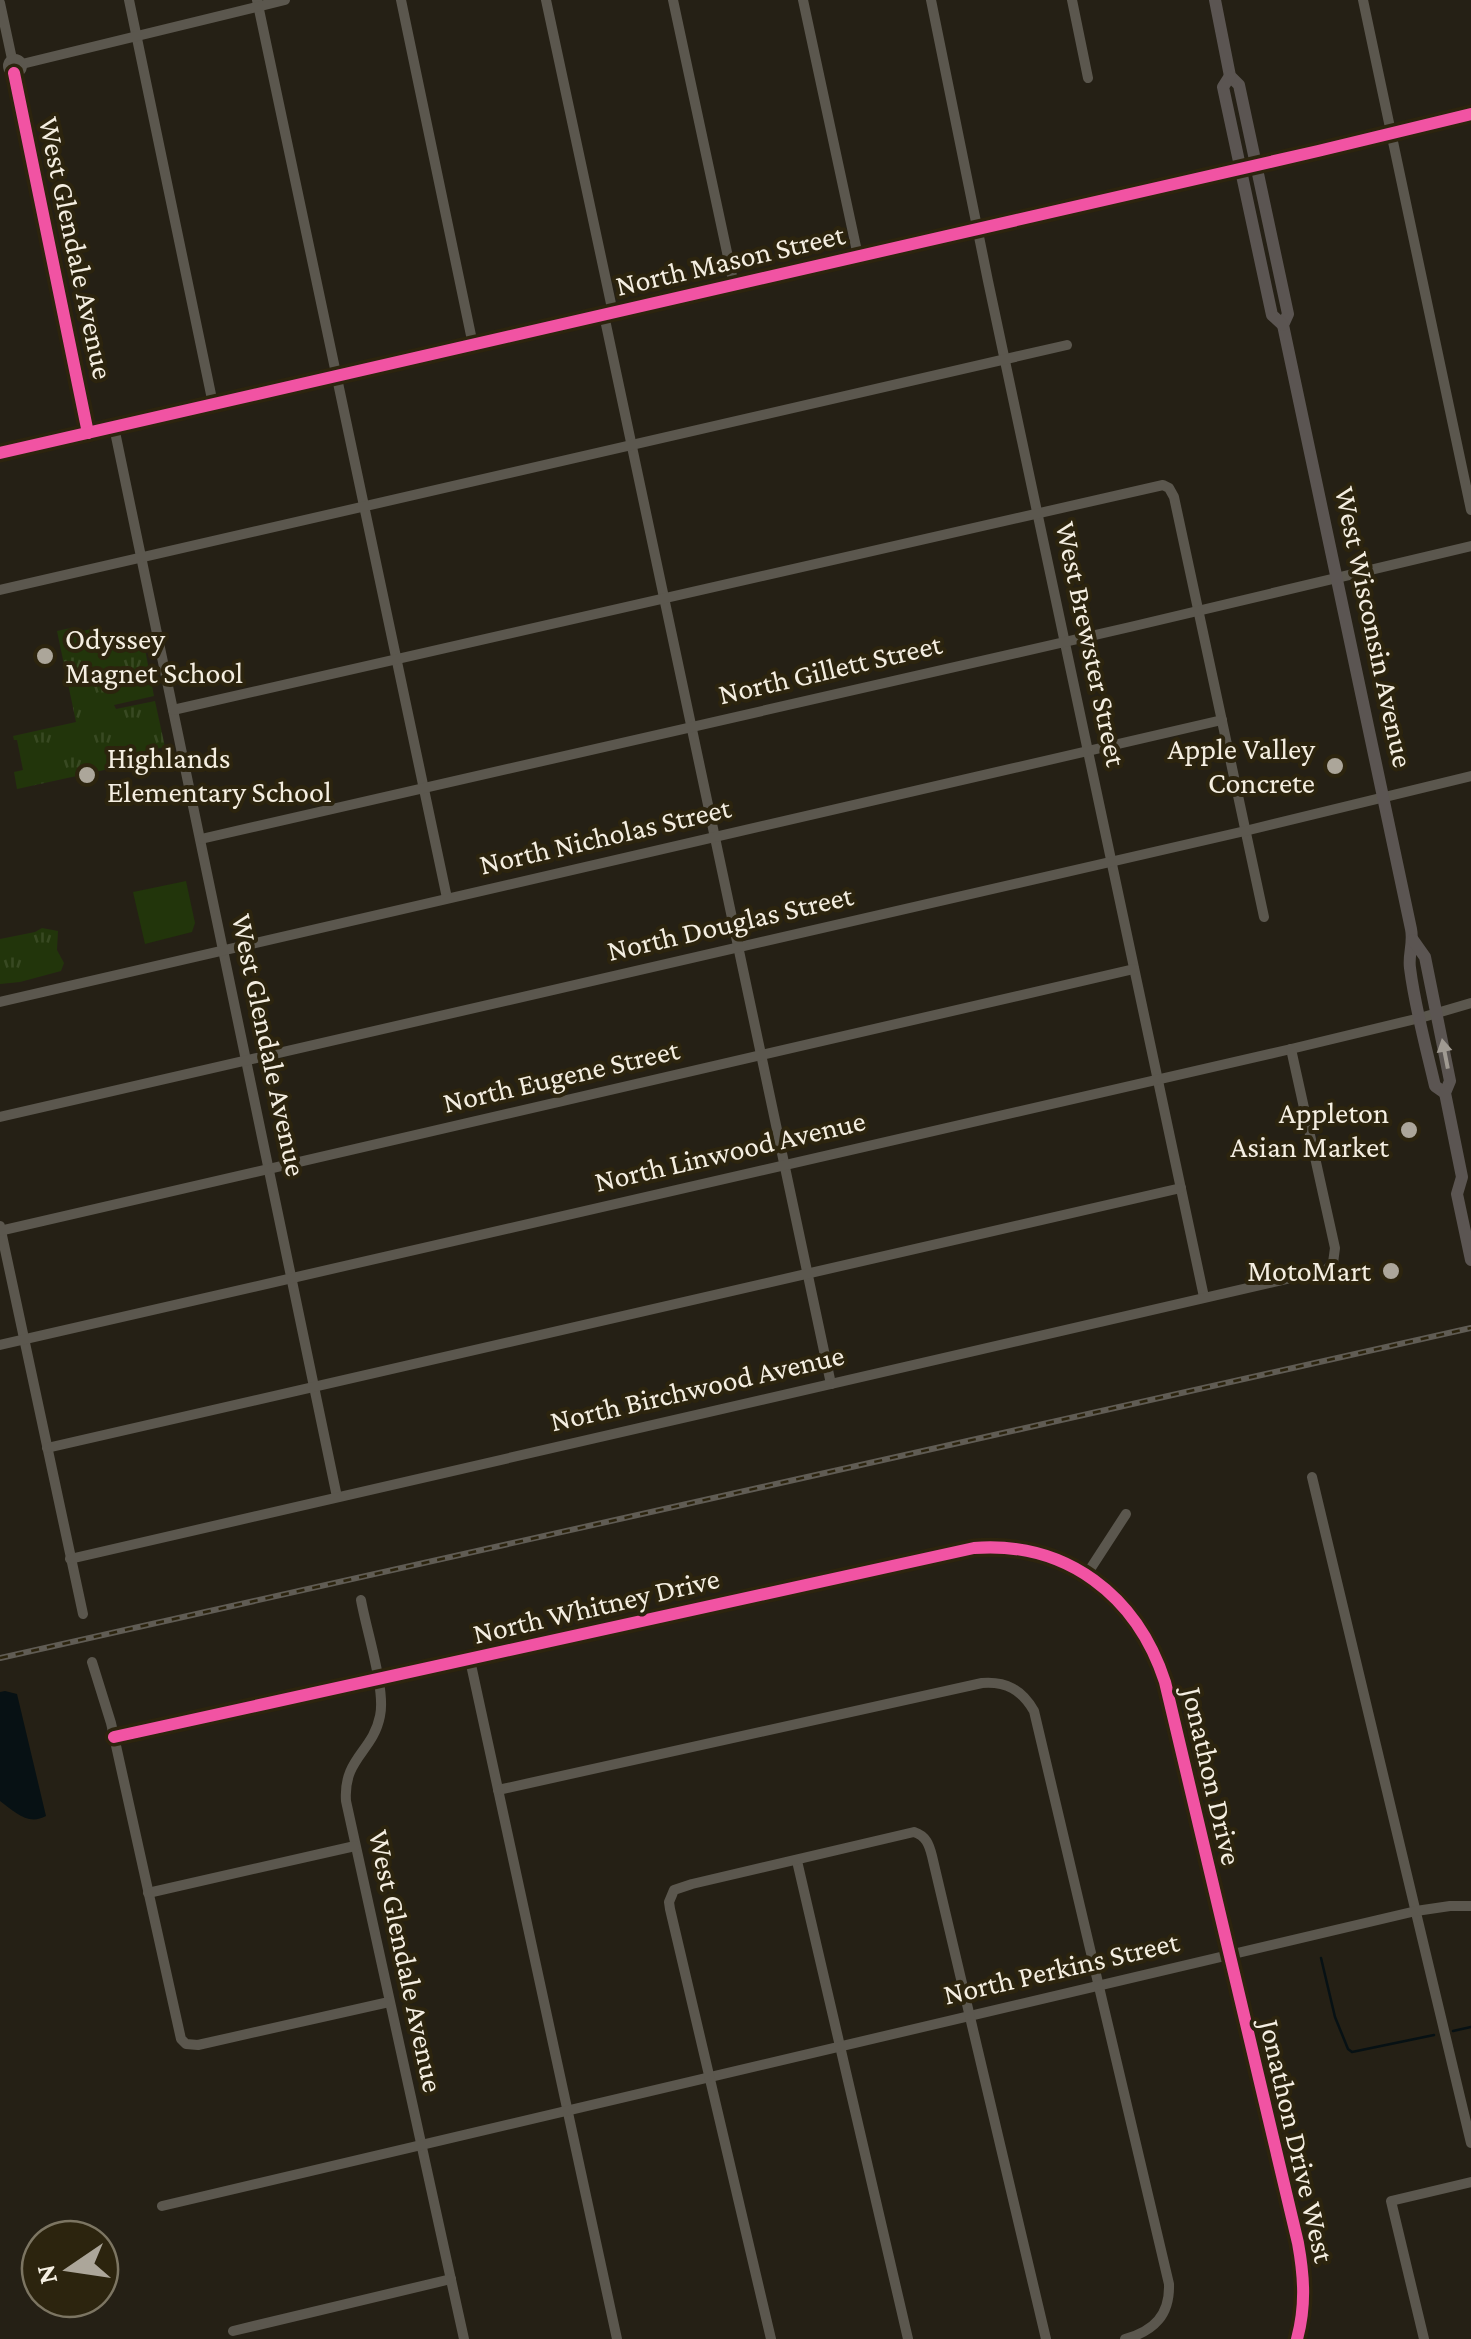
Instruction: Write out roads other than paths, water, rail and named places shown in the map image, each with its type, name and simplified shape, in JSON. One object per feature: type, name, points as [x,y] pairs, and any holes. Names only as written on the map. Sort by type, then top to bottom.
[{"type":"main road","name":"West Wisconsin Avenue","points":[[1215,0],[1240,169],[1272,315],[1284,326]]},
{"type":"main road","name":"West Wisconsin Avenue","points":[[1226,82],[1239,84],[1288,314],[1284,326],[1413,940],[1409,963],[1420,1018],[1435,1086],[1444,1093],[1466,1182],[1457,1194],[1466,1214],[1471,1260]]},
{"type":"main road","name":"North Mason Street","points":[[0,453],[1471,114]]},
{"type":"main road","points":[[1240,169],[1252,186],[1271,271],[1283,293]]},
{"type":"main road","name":"West Wisconsin Avenue","points":[[1413,940],[1424,957],[1450,1081],[1444,1093]]},
{"type":"street","points":[[129,0],[214,404]]},
{"type":"street","points":[[11,66],[258,3],[285,0]]},
{"type":"street","points":[[401,0],[473,345]]},
{"type":"street","points":[[546,0],[632,444],[831,1384]]},
{"type":"street","points":[[673,0],[734,284]]},
{"type":"street","points":[[802,0],[858,256]]},
{"type":"street","name":"West Brewster Street","points":[[931,0],[1204,1298]]},
{"type":"street","points":[[1072,0],[1088,78]]},
{"type":"street","points":[[1362,0],[1471,510]]},
{"type":"street","name":"West Glendale Avenue","points":[[0,2],[88,432]]},
{"type":"street","points":[[258,3],[447,898]]},
{"type":"street","points":[[0,590],[1068,345]]},
{"type":"street","name":"West Glendale Avenue","points":[[114,427],[337,1497]]},
{"type":"street","points":[[173,710],[1166,485],[1174,497],[1264,918]]},
{"type":"street","name":"North Gillett Street","points":[[200,840],[1471,546]]},
{"type":"street","name":"North Nicholas Street","points":[[0,1002],[1222,720]]},
{"type":"street","name":"North Douglas Street","points":[[0,1117],[1471,776]]},
{"type":"street","name":"North Eugene Street","points":[[0,1229],[1134,970]]},
{"type":"street","name":"North Linwood Avenue","points":[[0,1345],[1291,1048],[1471,1003]]},
{"type":"street","name":"North Birchwood Avenue","points":[[70,1559],[1326,1270],[1333,1263],[1335,1248],[1291,1048]]},
{"type":"street","points":[[47,1448],[1181,1188]]},
{"type":"street","points":[[0,1229],[83,1614]]},
{"type":"street","points":[[1312,1476],[1471,2143]]},
{"type":"street","points":[[1087,1574],[1126,1514]]},
{"type":"street","name":"North Whitney Drive","points":[[114,1737],[974,1548],[1035,1553],[1087,1574]]},
{"type":"street","name":"Jonathon Drive","points":[[1087,1574],[1123,1605],[1154,1653],[1229,1954]]},
{"type":"street","name":"West Glendale Avenue","points":[[361,1600],[382,1708],[375,1734],[353,1763],[346,1782],[346,1802],[464,2339]]},
{"type":"street","points":[[470,1660],[617,2339]]},
{"type":"street","points":[[92,1662],[114,1737],[181,2039],[186,2044],[198,2045],[389,2002]]},
{"type":"street","points":[[498,1790],[982,1683],[1001,1683],[1021,1693],[1034,1710],[1169,2284],[1164,2316],[1146,2331],[1125,2339]]},
{"type":"street","points":[[771,2339],[670,1896],[680,1888],[907,1833],[922,1834],[932,1856],[1046,2339]]},
{"type":"street","points":[[148,1893],[355,1846]]},
{"type":"street","points":[[797,1861],[908,2339]]},
{"type":"street","name":"North Perkins Street","points":[[162,2206],[1416,1911],[1471,1906]]},
{"type":"street","name":"Jonathon Drive West","points":[[1229,1954],[1302,2267],[1303,2310],[1297,2339]]},
{"type":"street","points":[[1424,2339],[1391,2201],[1471,2182]]},
{"type":"street","points":[[233,2330],[451,2279]]},
{"type":"waterway","points":[[1321,1958],[1335,2017],[1352,2052],[1434,2035]]},
{"type":"waterway","points":[[1453,2031],[1471,2027]]},
{"type":"railway","points":[[0,1658],[1471,1328]]},
{"type":"place","name":"Odyssey Magnet School","points":[[45,656]]},
{"type":"place","name":"Apple Valley Concrete","points":[[1335,766]]},
{"type":"place","name":"Highlands Elementary School","points":[[87,775]]},
{"type":"place","name":"Appleton Asian Market","points":[[1409,1130]]},
{"type":"place","name":"MotoMart","points":[[1391,1271]]}]
